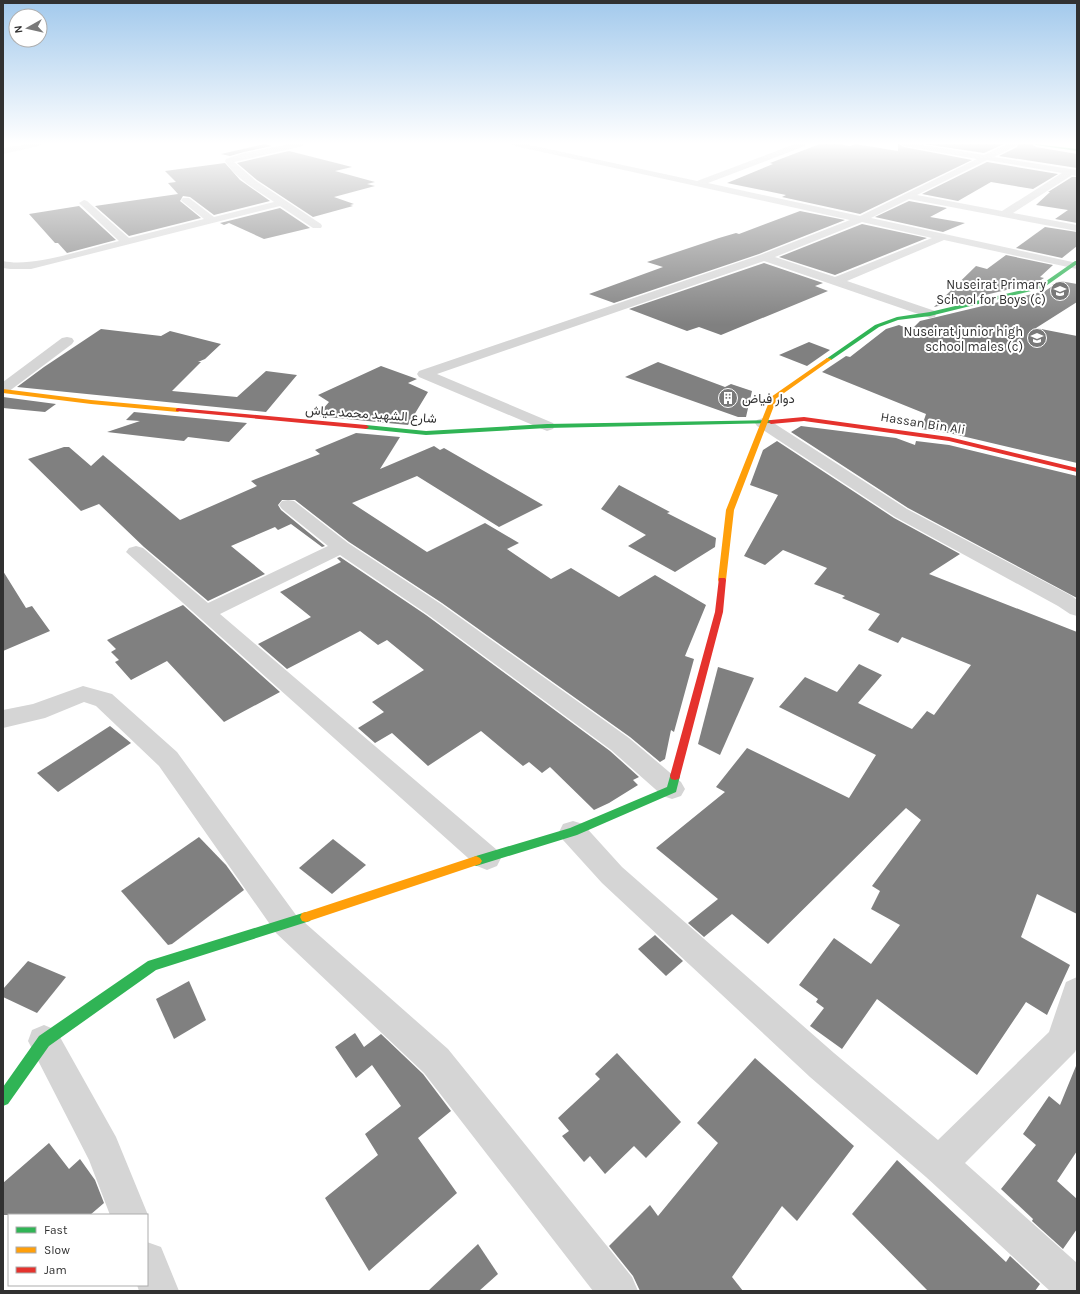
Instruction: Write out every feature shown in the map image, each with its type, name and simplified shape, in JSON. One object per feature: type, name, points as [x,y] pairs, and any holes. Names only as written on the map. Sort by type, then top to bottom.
[{"type":"street","points":[[86,204],[126,241]]},
{"type":"street","points":[[191,204],[211,220]]},
{"type":"street","points":[[3,264],[10,266],[31,266],[276,204]]},
{"type":"street","points":[[284,204],[316,226]]},
{"type":"street","points":[[796,204],[1076,265]]},
{"type":"street","points":[[547,426],[424,374],[764,257],[862,219],[890,204]]},
{"type":"street","points":[[952,204],[1077,228]]},
{"type":"street","points":[[1004,214],[1020,204]]},
{"type":"street","points":[[837,281],[943,237]]},
{"type":"street","points":[[764,257],[930,314]]},
{"type":"street","points":[[672,788],[719,612],[730,510],[774,397],[877,326],[897,319],[930,314],[1041,288],[1076,265]]},
{"type":"street","points":[[3,390],[67,341]]},
{"type":"street","name":"شارع الشهيد محمد عياش","points":[[3,390],[91,402],[426,434],[547,426],[763,423]]},
{"type":"street","name":"Hassan Bin Ali","points":[[763,423],[804,419],[949,439],[1077,470]]},
{"type":"street","points":[[763,423],[901,513],[1065,601],[1077,609]]},
{"type":"street","points":[[288,505],[341,547],[434,609],[613,740],[672,788]]},
{"type":"street","points":[[206,612],[341,547]]},
{"type":"street","points":[[136,552],[487,858]]},
{"type":"street","points":[[3,720],[36,712],[83,694],[104,700],[168,759],[286,924],[436,1061],[618,1291]]},
{"type":"street","points":[[3,1099],[44,1041],[152,965],[286,924],[487,858],[573,832],[672,788]]},
{"type":"street","points":[[573,832],[612,875],[822,1065],[938,1164],[1077,1289]]},
{"type":"street","points":[[938,1164],[1063,1041],[1077,992]]},
{"type":"street","points":[[44,1041],[103,1150],[129,1214]]},
{"type":"street","points":[[148,1264],[159,1291]]},
{"type":"building","points":[[106,204],[184,204],[201,218],[129,236],[95,206]]},
{"type":"building","points":[[200,204],[256,204],[214,215]]},
{"type":"building","points":[[294,204],[352,204],[350,205],[353,206],[313,217]]},
{"type":"building","points":[[816,204],[880,204],[860,214]]},
{"type":"building","points":[[902,204],[927,204],[947,208],[930,217],[965,223],[943,232],[875,217]]},
{"type":"building","points":[[1077,204],[1077,223],[1055,219],[1068,210],[1036,205]]},
{"type":"building","points":[[79,206],[116,240],[67,253],[58,243],[55,243],[29,214]]},
{"type":"building","points":[[280,208],[310,228],[264,239],[229,223],[224,225],[220,223]]},
{"type":"building","points":[[800,211],[845,220],[759,254],[614,303],[589,294],[663,267],[647,262],[719,238],[736,233],[739,234]]},
{"type":"building","points":[[862,224],[927,238],[835,275],[779,257]]},
{"type":"building","points":[[1045,227],[1077,232],[1077,246],[1062,258],[1016,248]]},
{"type":"building","points":[[1006,255],[1053,265],[1040,277],[1044,278],[1036,283],[934,307],[976,266],[987,269]]},
{"type":"building","points":[[764,263],[823,283],[815,286],[828,291],[721,335],[699,327],[687,331],[629,309]]},
{"type":"building","points":[[1060,281],[1077,284],[1077,302],[1036,328],[1077,336],[1077,463],[949,433],[921,429],[926,414],[822,372],[846,356],[850,357],[886,329],[899,325],[911,330],[920,321],[1045,291]]},
{"type":"building","points":[[101,329],[161,336],[170,331],[221,344],[205,359],[198,362],[201,362],[172,391],[237,397],[266,371],[297,375],[266,412],[17,387]]},
{"type":"building","points":[[809,342],[830,350],[807,366],[779,355]]},
{"type":"building","points":[[658,362],[725,387],[731,384],[752,391],[746,417],[738,417],[625,377]]},
{"type":"building","points":[[381,366],[417,379],[408,383],[428,392],[408,425],[317,416],[329,402],[318,395]]},
{"type":"building","points":[[3,397],[56,404],[45,412],[3,408]]},
{"type":"building","points":[[134,412],[247,423],[229,442],[188,437],[184,441],[107,432],[140,421],[126,420]]},
{"type":"building","points":[[801,426],[896,438],[915,445],[916,441],[949,445],[1077,476],[1077,598],[908,508],[791,432]]},
{"type":"building","points":[[356,433],[400,437],[380,469],[434,446],[440,450],[444,448],[543,505],[499,527],[417,476],[352,503],[427,552],[485,523],[519,543],[507,549],[551,579],[571,568],[619,597],[655,575],[706,605],[685,656],[694,659],[674,732],[671,730],[665,759],[660,762],[630,737],[442,603],[349,542],[295,500],[282,500],[278,505],[281,510],[325,546],[322,547],[291,524],[278,530],[275,527],[231,546],[265,574],[208,601],[144,547],[99,504],[81,511],[28,459],[64,447],[69,447],[91,466],[103,455],[180,520],[257,486],[251,481],[320,454],[315,450]]},
{"type":"building","points":[[777,441],[894,518],[960,554],[929,574],[1077,632],[1077,914],[1037,894],[1021,937],[1070,965],[1047,1015],[1026,1002],[977,1075],[877,999],[842,1049],[810,1026],[824,1008],[816,1002],[818,999],[799,985],[834,938],[871,964],[900,925],[871,909],[880,891],[872,886],[921,820],[906,808],[768,944],[732,914],[704,937],[688,923],[718,899],[656,848],[725,792],[716,787],[747,748],[849,798],[876,755],[779,707],[805,677],[837,692],[859,664],[882,675],[858,703],[912,729],[927,711],[934,715],[971,665],[902,637],[898,643],[868,630],[880,614],[842,598],[845,596],[814,584],[827,568],[783,550],[765,565],[744,556],[778,495],[750,485],[763,450]]},
{"type":"building","points":[[619,485],[670,512],[667,513],[716,538],[715,547],[675,572],[628,546],[646,535],[601,509]]},
{"type":"building","points":[[340,557],[426,615],[610,751],[639,777],[633,780],[638,785],[609,803],[594,810],[550,767],[542,773],[529,762],[523,766],[481,731],[428,766],[392,733],[375,743],[358,728],[384,712],[372,702],[424,670],[387,640],[378,645],[360,631],[287,669],[258,644],[311,617],[280,592],[341,562],[337,558]]},
{"type":"building","points":[[3,571],[26,608],[32,606],[50,631],[3,651]]},
{"type":"building","points":[[183,605],[280,692],[224,722],[167,661],[131,680],[115,662],[119,660],[111,652],[116,649],[107,640]]},
{"type":"building","points":[[718,667],[754,678],[720,755],[698,744]]},
{"type":"building","points":[[110,726],[131,743],[58,792],[37,773]]},
{"type":"building","points":[[199,837],[226,865],[244,890],[172,944],[168,945],[121,891]]},
{"type":"building","points":[[333,839],[366,865],[332,894],[299,868]]},
{"type":"building","points":[[655,935],[683,961],[666,976],[638,949]]},
{"type":"building","points":[[28,961],[66,977],[37,1013],[3,997],[3,989]]},
{"type":"building","points":[[189,981],[206,1020],[174,1039],[156,999]]},
{"type":"building","points":[[355,1033],[364,1047],[381,1034],[423,1074],[451,1111],[418,1138],[457,1193],[369,1271],[325,1198],[378,1155],[365,1134],[401,1106],[372,1065],[356,1078],[335,1047]]},
{"type":"building","points":[[617,1053],[681,1122],[646,1158],[634,1146],[605,1174],[590,1156],[584,1162],[562,1136],[569,1131],[558,1118],[600,1079],[595,1074]]},
{"type":"building","points":[[755,1058],[854,1146],[797,1221],[782,1206],[732,1277],[743,1291],[640,1291],[633,1276],[609,1246],[650,1205],[658,1216],[718,1143],[697,1123]]},
{"type":"building","points":[[1076,1066],[1077,1151],[1057,1181],[1077,1199],[1077,1229],[1063,1249],[1032,1221],[1033,1219],[1001,1189],[1036,1145],[1023,1134],[1049,1096],[1060,1105]]},
{"type":"building","points":[[49,1143],[69,1169],[80,1159],[95,1180],[104,1203],[91,1214],[3,1215],[3,1183]]},
{"type":"building","points":[[897,1160],[1006,1262],[1010,1256],[1040,1284],[1035,1291],[928,1291],[852,1214]]},
{"type":"building","points":[[478,1244],[498,1274],[479,1291],[428,1291]]},
{"type":"traffic: fast","points":[[829,359],[877,326],[897,319],[930,314],[1041,287],[1077,262]]},
{"type":"traffic: fast","points":[[366,427],[426,433],[547,426],[771,422]]},
{"type":"traffic: fast","points":[[476,861],[573,832],[672,789],[675,776]]},
{"type":"traffic: fast","points":[[3,1099],[44,1041],[152,965],[306,917]]},
{"type":"traffic: slow","points":[[722,580],[730,510],[774,397],[829,359]]},
{"type":"traffic: slow","points":[[3,391],[91,402],[178,410]]},
{"type":"traffic: slow","points":[[306,917],[476,861]]},
{"type":"traffic: jam","points":[[178,410],[366,427]]},
{"type":"traffic: jam","points":[[771,422],[804,419],[949,439],[1077,470]]},
{"type":"traffic: jam","points":[[675,776],[719,612],[722,580]]},
{"type":"place","name":"Nuseirat Primary School for Boys (c)","points":[[1060,291]]},
{"type":"place","name":"Nuseirat junior high school males (c)","points":[[1037,338]]},
{"type":"place","name":"دوار فياض","points":[[728,398]]}]
